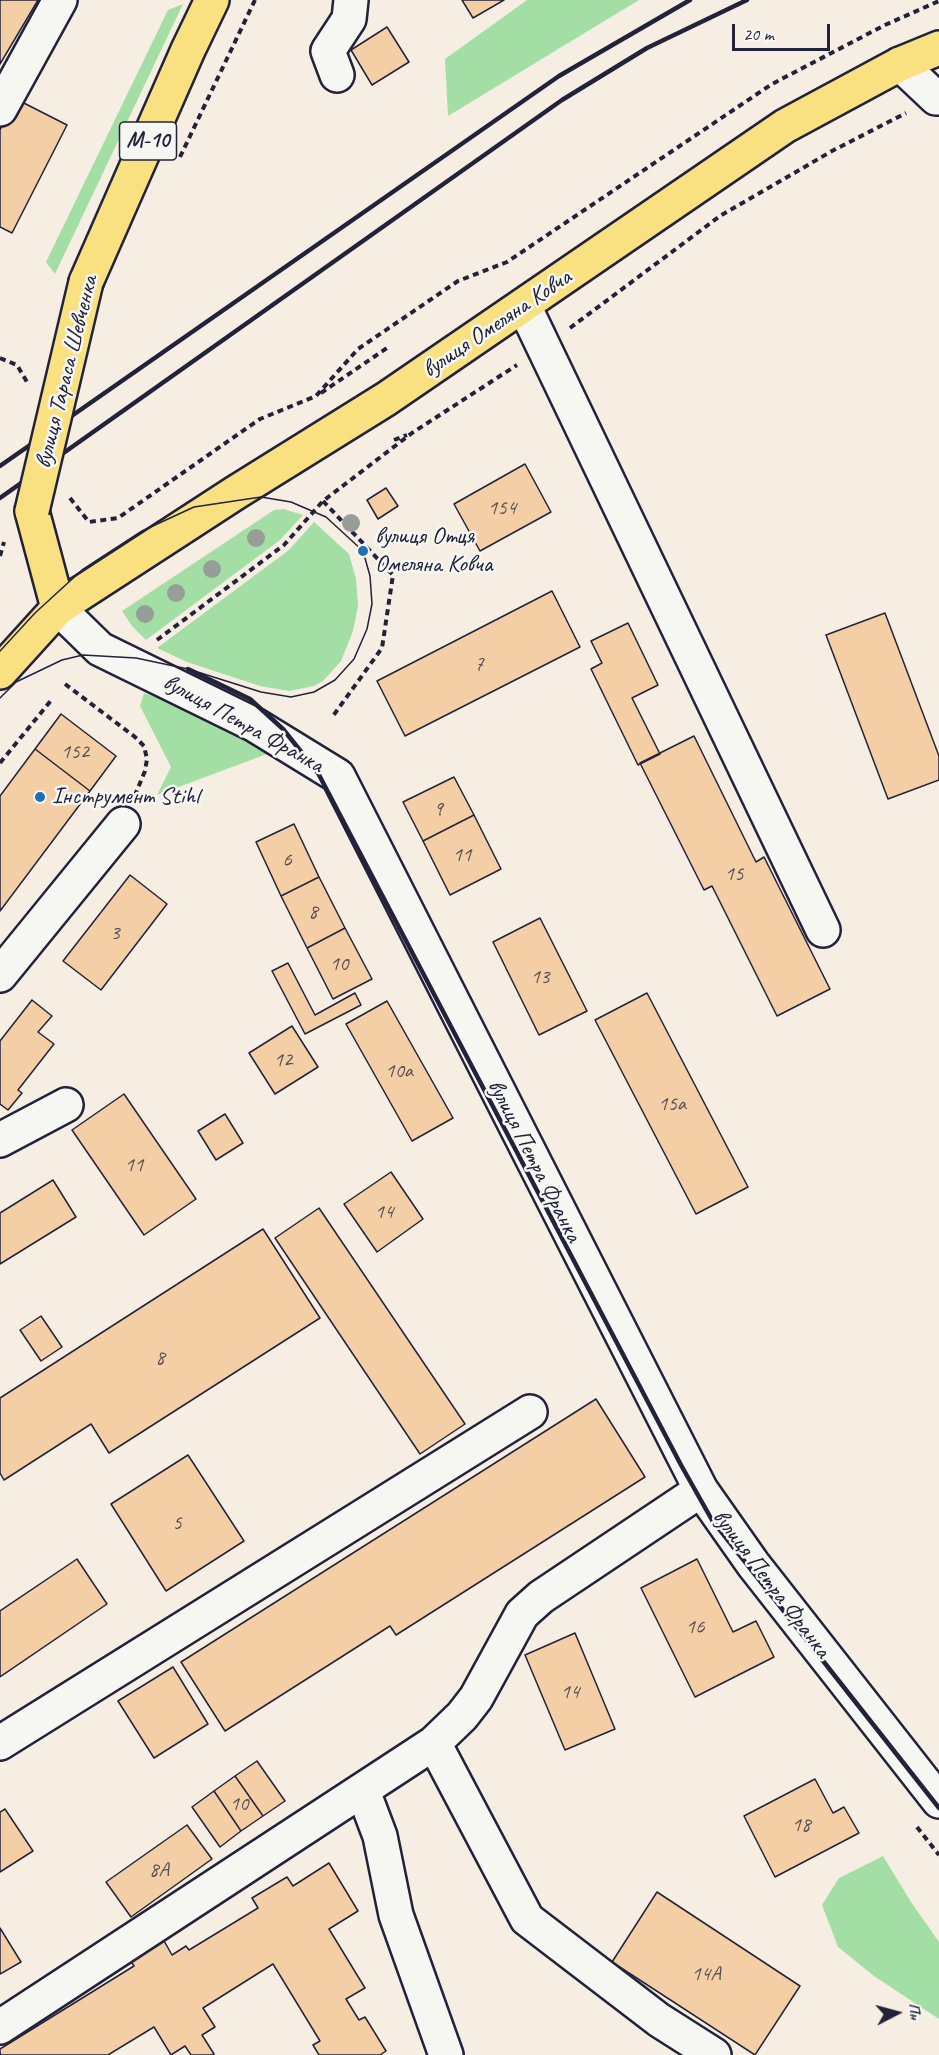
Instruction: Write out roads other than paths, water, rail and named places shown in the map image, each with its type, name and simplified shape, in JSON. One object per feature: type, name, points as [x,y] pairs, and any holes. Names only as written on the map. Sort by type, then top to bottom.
[{"type":"main road","name":"вулиця Тараса Шевченка","points":[[58,608],[32,512],[86,282],[188,50],[213,0]]},
{"type":"main road","name":"вулиця Омеляна Ковча","points":[[58,608],[235,493],[386,399],[785,126],[900,64],[939,48]]},
{"type":"main road","points":[[0,672],[58,608]]},
{"type":"street","points":[[0,109],[60,0]]},
{"type":"street","points":[[337,75],[328,51],[350,20],[351,0]]},
{"type":"street","points":[[900,64],[938,98]]},
{"type":"street","points":[[524,306],[823,930]]},
{"type":"street","name":"вулиця Петра Франка","points":[[58,608],[100,649],[255,725],[338,776],[701,1490],[753,1564],[939,1801]]},
{"type":"street","points":[[0,975],[123,824]]},
{"type":"street","points":[[0,1140],[66,1105]]},
{"type":"street","points":[[7,1739],[530,1412]]},
{"type":"street","points":[[0,2027],[434,1743],[462,1716],[476,1698],[522,1614],[541,1597],[701,1490]]},
{"type":"street","points":[[434,1743],[527,1918],[659,2020],[714,2055]]},
{"type":"street","points":[[363,1791],[380,1836],[396,1915],[446,2055]]},
{"type":"street","points":[[659,2020],[669,2055]]},
{"type":"tram line","points":[[0,651],[35,613],[82,570],[142,531],[194,507],[261,497],[291,502],[326,517],[363,551],[370,576],[372,604],[367,629],[354,659],[335,680],[314,692],[291,697],[261,692],[188,669],[136,658],[83,655],[62,660],[16,682],[0,698]]},
{"type":"railway","points":[[0,466],[559,76],[690,0]]},
{"type":"railway","points":[[0,498],[562,100],[647,48],[747,0]]},
{"type":"railway","points":[[188,669],[250,699],[283,729],[318,773],[712,1520],[939,1808]]},
{"type":"place","name":"вулиця Отця Омеляна Ковча","points":[[363,551]]},
{"type":"place","name":"Інструмент Stihl","points":[[40,797]]}]
